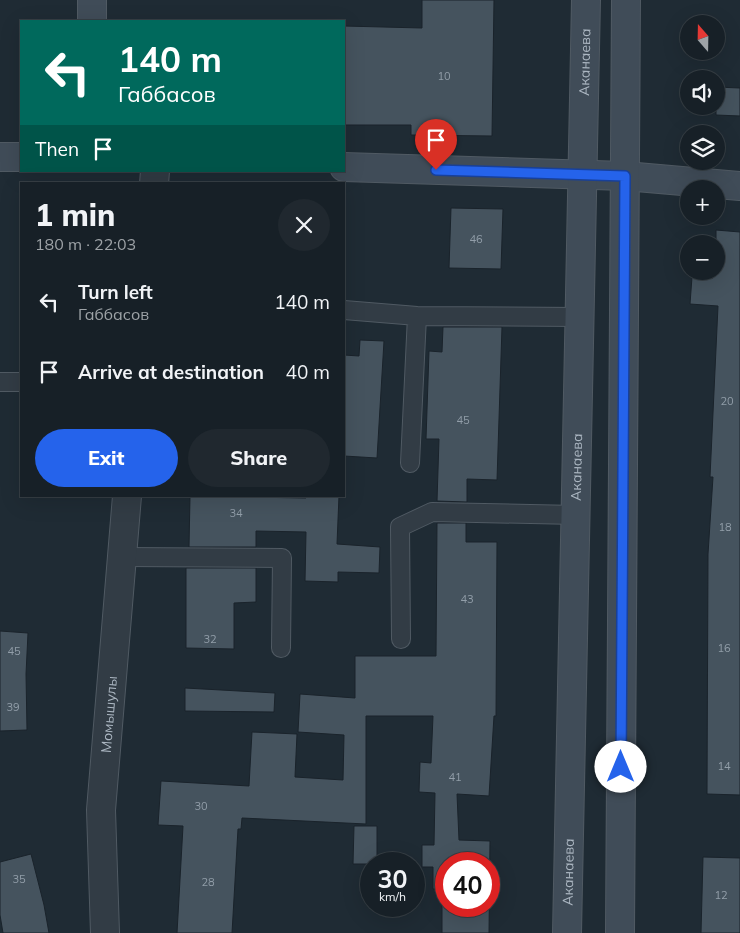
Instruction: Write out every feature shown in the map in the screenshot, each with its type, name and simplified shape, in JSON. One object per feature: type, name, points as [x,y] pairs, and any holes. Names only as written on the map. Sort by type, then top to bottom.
[{"type":"street","points":[[92,0],[92,20]]},
{"type":"street","name":"Аканаева","points":[[567,933],[584,174],[586,0]]},
{"type":"street","points":[[620,933],[626,0]]},
{"type":"street","points":[[0,157],[20,157]]},
{"type":"street","points":[[345,167],[584,174],[740,186]]},
{"type":"street","name":"Момышулы","points":[[105,933],[100,810],[127,497]]},
{"type":"lane","points":[[345,310],[417,316],[580,317]]},
{"type":"lane","points":[[410,464],[417,316]]},
{"type":"lane","points":[[0,382],[20,382]]},
{"type":"lane","points":[[400,639],[400,527],[432,512],[576,514]]},
{"type":"lane","points":[[122,557],[282,558],[281,648]]},
{"type":"building","points":[[422,0],[494,0],[492,136],[411,135],[411,125],[345,125],[345,26],[422,28]]},
{"type":"building","points":[[725,87],[740,88],[740,116],[716,115],[725,115]]},
{"type":"building","points":[[451,208],[503,209],[501,269],[449,268]]},
{"type":"building","points":[[716,230],[740,232],[740,795],[707,794],[708,554],[713,477],[710,477],[718,306],[690,304],[692,280],[725,280],[725,235],[716,235]]},
{"type":"building","points":[[443,327],[502,327],[497,480],[467,479],[467,502],[437,501],[439,439],[426,439],[429,351],[442,352]]},
{"type":"building","points":[[360,340],[384,341],[377,458],[345,456],[345,355],[359,356]]},
{"type":"building","points":[[190,497],[339,497],[337,544],[380,547],[379,573],[338,572],[338,582],[305,581],[306,532],[256,531],[256,547],[189,547]]},
{"type":"building","points":[[437,523],[466,523],[466,542],[497,542],[496,716],[494,716],[489,796],[457,794],[459,840],[490,841],[490,852],[435,852],[435,889],[433,889],[433,867],[425,867],[425,852],[422,852],[422,845],[434,845],[435,793],[419,792],[420,762],[431,763],[433,716],[366,716],[366,824],[242,818],[241,829],[238,829],[232,933],[177,933],[183,826],[158,825],[161,781],[249,786],[252,732],[297,734],[295,777],[343,780],[344,735],[298,732],[300,694],[355,698],[355,656],[436,656]]},
{"type":"building","points":[[186,568],[256,568],[256,602],[234,603],[234,649],[186,648]]},
{"type":"building","points":[[0,631],[28,633],[26,674],[27,730],[0,731]]},
{"type":"building","points":[[185,688],[275,693],[274,712],[185,711]]},
{"type":"building","points":[[354,826],[377,826],[377,852],[360,852],[360,864],[353,864]]},
{"type":"building","points":[[31,854],[49,933],[3,933],[0,915],[0,862]]},
{"type":"building","points":[[703,857],[740,858],[740,933],[701,933]]},
{"type":"building","points":[[442,917],[489,917],[489,933],[442,933]]},
{"type":"route","points":[[436,170],[625,176],[621,767]]}]
